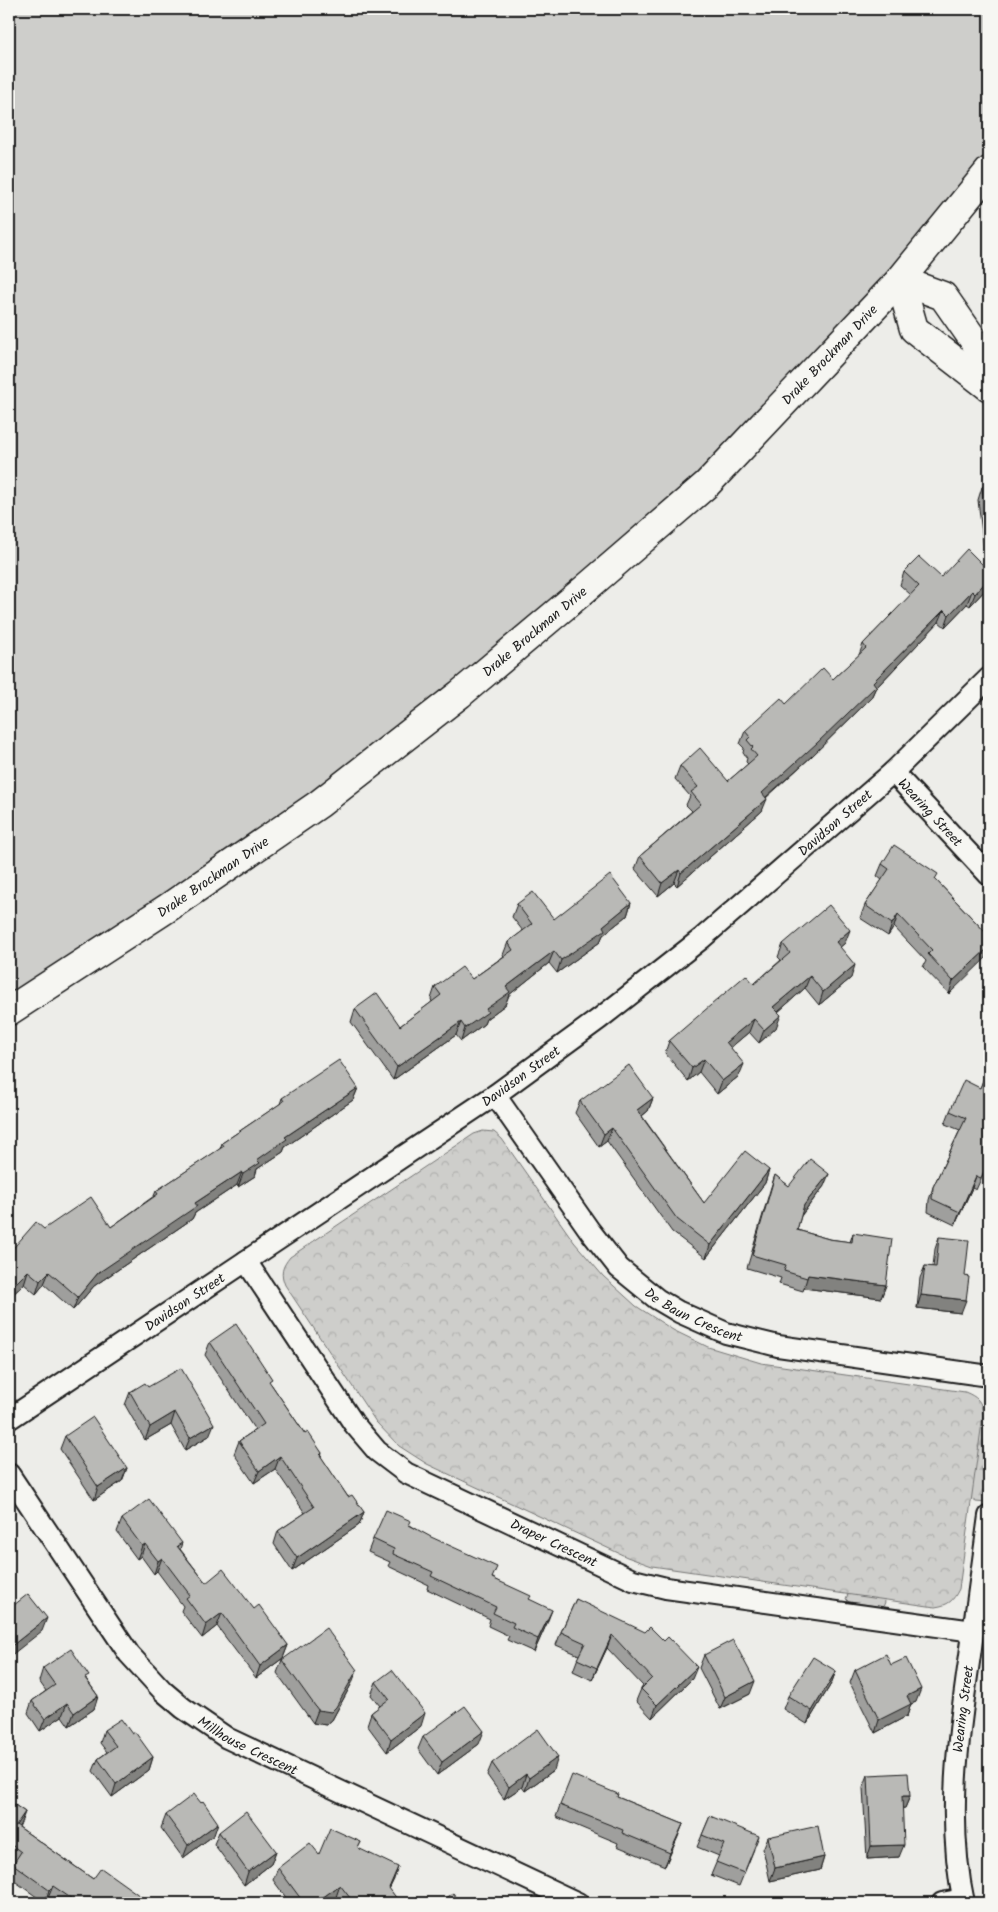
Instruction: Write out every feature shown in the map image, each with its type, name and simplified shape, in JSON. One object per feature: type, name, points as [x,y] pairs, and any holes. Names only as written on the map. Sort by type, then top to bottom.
[{"type":"main road","name":"Drake Brockman Drive","points":[[9,1011],[166,910],[318,804],[460,694],[585,589],[707,484],[900,280],[989,171]]},
{"type":"main road","points":[[900,280],[943,296],[989,362]]},
{"type":"main road","points":[[900,280],[914,329],[989,387]]},
{"type":"street","name":"Davidson Street","points":[[9,1419],[494,1095],[599,1019],[701,939],[894,772],[989,678]]},
{"type":"street","name":"Wearing Street","points":[[894,772],[989,874]]},
{"type":"street","name":"De Baun Crescent","points":[[494,1095],[590,1231],[620,1268],[658,1299],[679,1312],[726,1333],[778,1346],[989,1376]]},
{"type":"street","name":"Draper Crescent","points":[[246,1261],[354,1424],[377,1451],[406,1473],[633,1580],[666,1588],[973,1631]]},
{"type":"street","name":"Millhouse Crescent","points":[[9,1474],[129,1654],[163,1691],[183,1708],[227,1738],[578,1903]]},
{"type":"street","name":"Wearing Street","points":[[964,1901],[958,1864],[955,1794],[960,1724],[989,1516]]},
{"type":"street","points":[[942,1903],[964,1901]]},
{"type":"green space","points":[[9,9],[989,9],[989,171],[707,484],[460,694],[9,1014]]},
{"type":"green space","points":[[483,1131],[494,1132],[502,1139],[574,1242],[603,1276],[636,1306],[673,1330],[708,1347],[761,1363],[965,1392],[978,1400],[983,1415],[959,1589],[955,1597],[947,1604],[935,1607],[652,1566],[627,1557],[427,1464],[399,1446],[376,1422],[285,1285],[283,1270],[290,1257],[474,1134]]},
{"type":"green space","points":[[956,1418],[989,1429],[989,1494],[987,1503],[976,1502],[961,1492]]},
{"type":"green space","points":[[852,1583],[880,1584],[885,1602],[883,1607],[849,1602],[846,1599]]},
{"type":"building","points":[[989,486],[989,545],[982,487]]},
{"type":"building","points":[[967,549],[989,571],[989,578],[975,594],[972,591],[949,615],[944,610],[873,682],[876,686],[762,793],[767,799],[681,873],[679,870],[662,883],[640,856],[701,804],[691,792],[698,787],[680,766],[700,748],[728,781],[757,756],[751,749],[753,747],[747,740],[750,737],[745,731],[781,698],[786,704],[823,668],[833,679],[866,648],[863,644],[919,586],[904,572],[919,557],[941,577]]},
{"type":"building","points":[[894,845],[938,874],[935,879],[989,936],[989,947],[953,981],[928,954],[932,950],[898,914],[892,924],[865,905],[889,869],[882,864]]},
{"type":"building","points":[[610,875],[631,903],[603,926],[605,930],[561,960],[554,951],[506,987],[510,992],[486,1009],[488,1012],[465,1028],[461,1022],[397,1067],[355,1009],[377,993],[400,1026],[441,995],[435,987],[462,967],[472,979],[513,950],[508,942],[532,924],[517,904],[533,892],[554,919]]},
{"type":"building","points":[[829,905],[850,930],[836,942],[855,965],[823,992],[810,976],[773,1007],[781,1015],[764,1030],[754,1019],[726,1042],[744,1064],[722,1081],[704,1059],[692,1068],[669,1041],[746,975],[754,984],[790,953],[783,944]]},
{"type":"building","points":[[339,1060],[358,1088],[285,1137],[287,1139],[257,1160],[260,1163],[243,1174],[242,1172],[195,1203],[197,1206],[98,1273],[78,1297],[49,1272],[40,1281],[28,1271],[9,1290],[9,1253],[36,1222],[44,1229],[91,1197],[111,1227],[158,1194],[156,1191],[224,1146],[222,1143],[284,1101],[282,1098]]},
{"type":"building","points":[[629,1065],[653,1098],[637,1110],[704,1203],[745,1151],[769,1170],[710,1245],[677,1219],[612,1128],[604,1134],[580,1101]]},
{"type":"building","points":[[989,1066],[989,1152],[986,1158],[989,1160],[981,1178],[976,1176],[960,1212],[932,1199],[933,1187],[966,1118],[950,1111],[964,1080],[980,1088]]},
{"type":"building","points":[[810,1159],[829,1174],[804,1205],[797,1230],[829,1239],[852,1242],[853,1233],[892,1239],[886,1285],[808,1275],[807,1278],[784,1271],[786,1265],[752,1255],[775,1175],[789,1186]]},
{"type":"building","points":[[939,1237],[969,1240],[965,1276],[969,1277],[966,1300],[921,1295],[925,1266],[936,1267]]},
{"type":"building","points":[[236,1324],[272,1379],[269,1381],[305,1434],[308,1432],[322,1453],[320,1455],[348,1497],[352,1495],[364,1512],[297,1558],[278,1531],[314,1507],[280,1456],[259,1471],[239,1441],[264,1424],[210,1342]]},
{"type":"building","points":[[181,1368],[214,1424],[190,1438],[175,1412],[150,1427],[130,1392],[145,1383],[148,1387]]},
{"type":"building","points":[[93,1417],[127,1468],[98,1487],[65,1436]]},
{"type":"building","points":[[149,1499],[182,1543],[177,1546],[206,1583],[223,1569],[254,1609],[259,1605],[288,1645],[260,1666],[222,1613],[206,1625],[186,1598],[190,1595],[162,1558],[158,1561],[145,1544],[142,1546],[122,1519]]},
{"type":"building","points":[[386,1510],[411,1521],[409,1525],[431,1537],[497,1567],[492,1578],[531,1596],[529,1599],[552,1610],[538,1639],[512,1627],[514,1623],[493,1613],[496,1607],[431,1576],[433,1572],[393,1554],[394,1549],[373,1539]]},
{"type":"building","points":[[28,1594],[47,1618],[9,1648],[9,1609]]},
{"type":"building","points":[[576,1599],[645,1632],[650,1627],[664,1641],[668,1637],[697,1667],[657,1705],[641,1689],[652,1678],[612,1635],[597,1668],[577,1659],[585,1643],[561,1632]]},
{"type":"building","points":[[326,1628],[357,1670],[336,1707],[331,1712],[318,1710],[282,1660]]},
{"type":"building","points":[[733,1640],[755,1681],[725,1697],[704,1655]]},
{"type":"building","points":[[71,1649],[89,1676],[85,1678],[98,1696],[74,1713],[67,1703],[45,1719],[32,1701],[55,1685],[43,1668]]},
{"type":"building","points":[[886,1654],[891,1665],[906,1658],[921,1689],[907,1696],[911,1704],[879,1720],[855,1670]]},
{"type":"building","points":[[813,1657],[836,1671],[812,1711],[788,1696]]},
{"type":"building","points":[[392,1670],[425,1713],[391,1739],[371,1713],[389,1699],[376,1682]]},
{"type":"building","points":[[465,1706],[484,1731],[442,1762],[423,1737]]},
{"type":"building","points":[[121,1719],[132,1734],[135,1732],[153,1757],[116,1784],[98,1759],[116,1746],[104,1730]]},
{"type":"building","points":[[538,1729],[558,1757],[529,1778],[526,1774],[509,1787],[492,1763]]},
{"type":"building","points":[[908,1773],[910,1796],[902,1796],[904,1845],[871,1846],[868,1775]]},
{"type":"building","points":[[572,1775],[618,1794],[617,1797],[683,1824],[670,1853],[622,1833],[623,1830],[560,1805]]},
{"type":"building","points":[[194,1794],[201,1803],[203,1801],[218,1823],[188,1845],[166,1815]]},
{"type":"building","points":[[9,1801],[25,1812],[16,1825],[93,1879],[101,1868],[150,1903],[78,1903],[53,1886],[49,1890],[13,1864],[21,1852],[9,1843]]},
{"type":"building","points":[[246,1811],[276,1851],[248,1872],[219,1832]]},
{"type":"building","points":[[710,1816],[759,1836],[744,1873],[716,1862],[724,1844],[702,1835]]},
{"type":"building","points":[[818,1826],[824,1857],[775,1868],[768,1837]]},
{"type":"building","points":[[330,1828],[361,1842],[358,1848],[398,1867],[389,1888],[400,1903],[354,1903],[340,1885],[315,1903],[304,1903],[278,1868],[310,1843],[319,1854]]},
{"type":"building","points":[[453,1893],[461,1903],[440,1903]]}]
